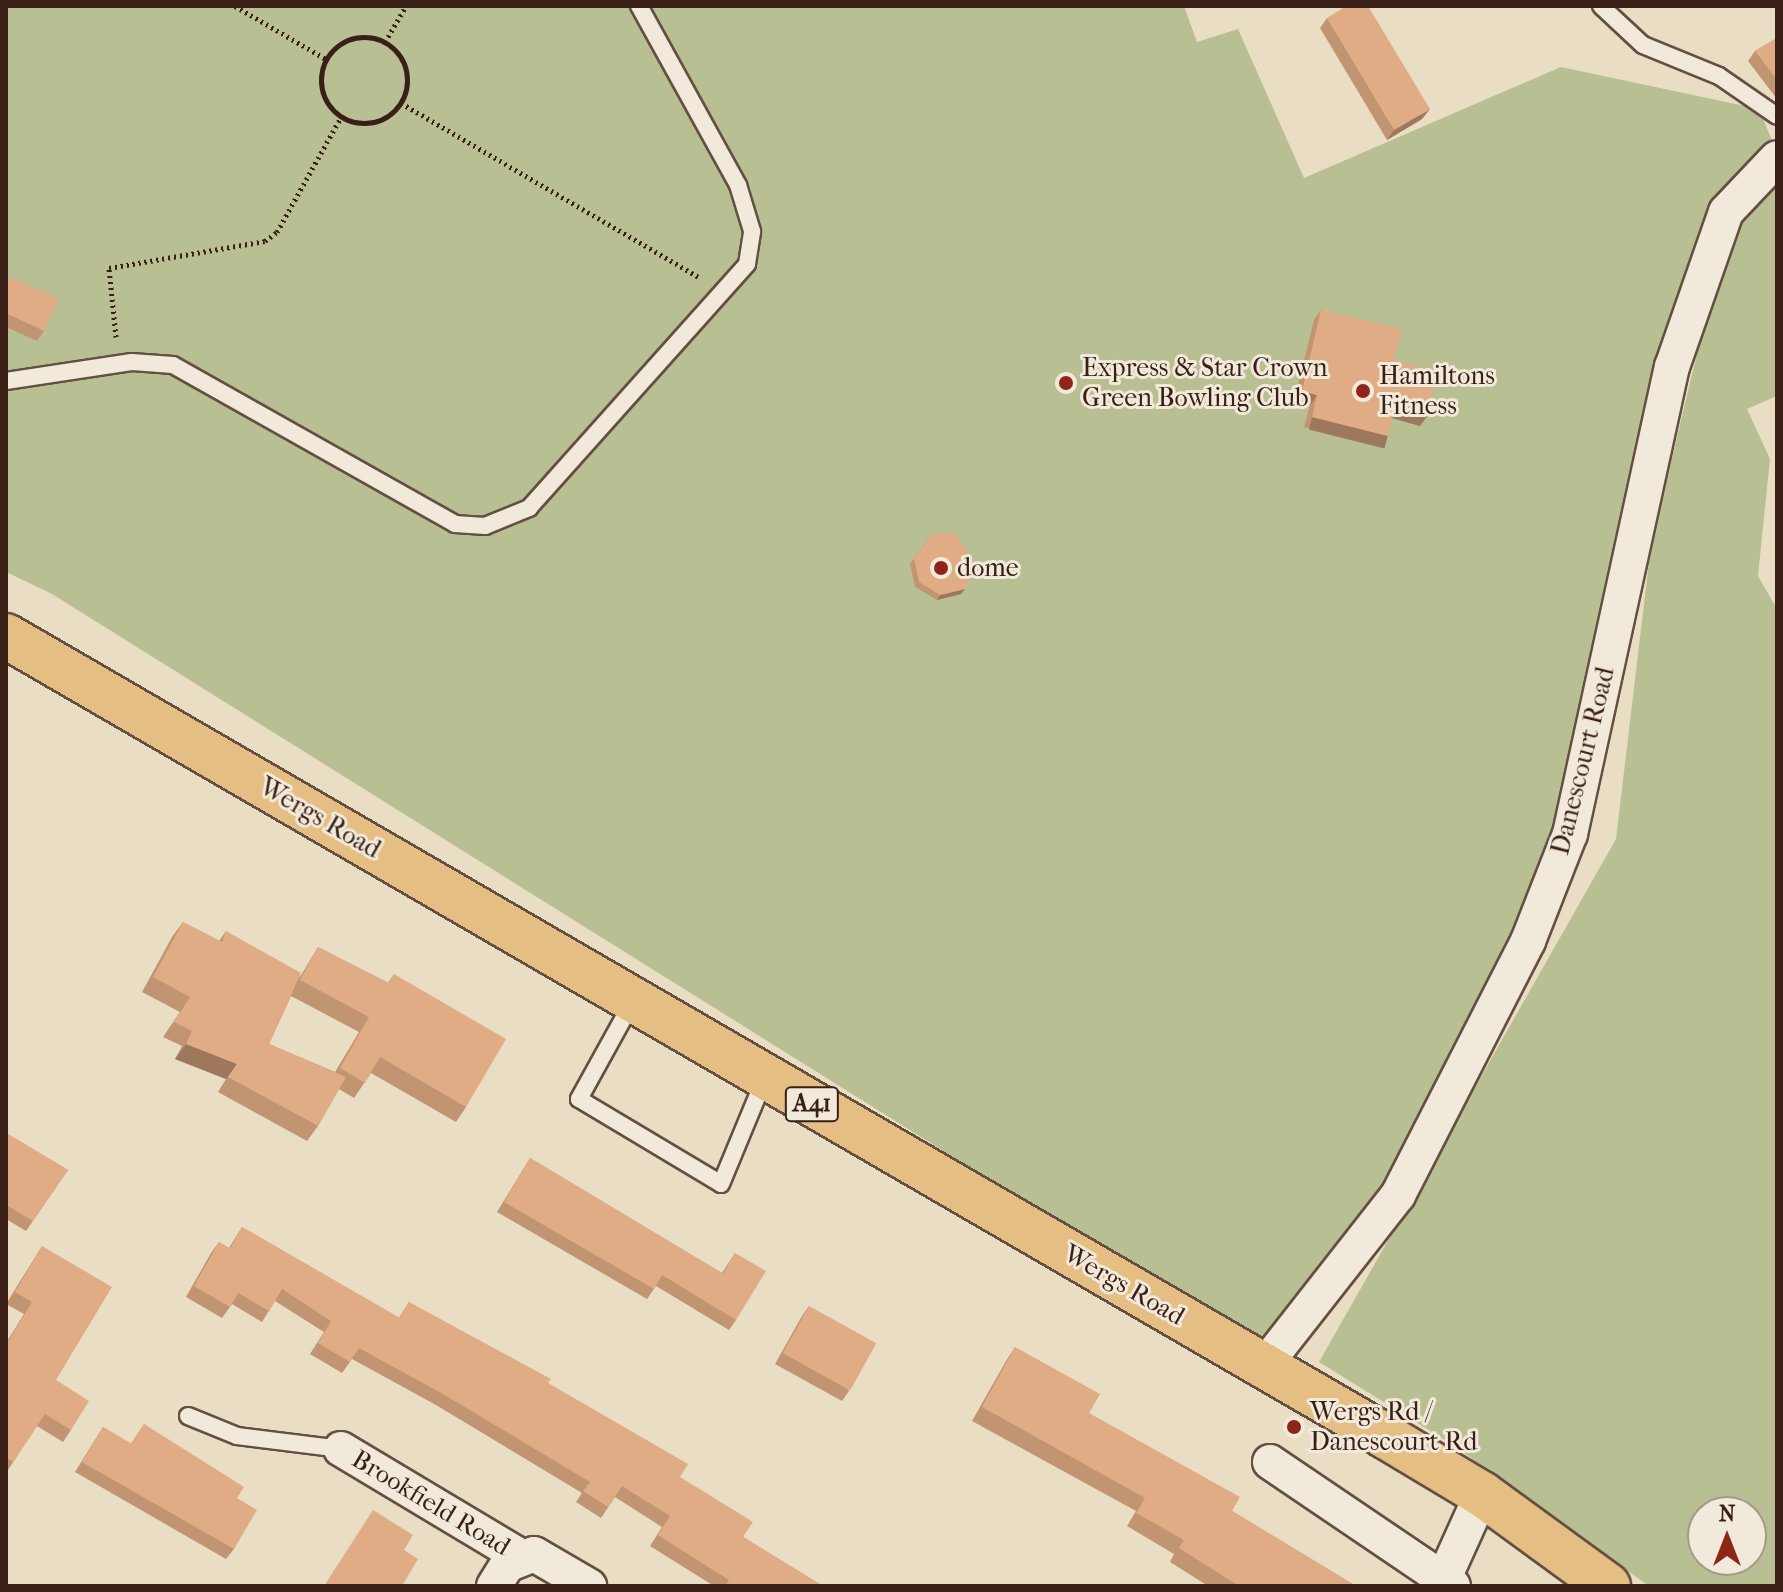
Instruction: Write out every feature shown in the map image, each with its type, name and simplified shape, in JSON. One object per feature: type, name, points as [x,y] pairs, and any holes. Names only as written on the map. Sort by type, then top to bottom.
[{"type":"highway","name":"Wergs Road","points":[[6,636],[1482,1494],[1608,1586]]},
{"type":"street","name":"Danescourt Road","points":[[1264,1366],[1398,1195],[1528,941],[1570,834],[1672,367],[1726,212],[1777,158]]},
{"type":"street","name":"Brookfield Road","points":[[341,1449],[520,1556],[545,1555],[589,1586]]},
{"type":"street","points":[[1270,1462],[1449,1582],[1482,1494]]},
{"type":"street","points":[[494,1586],[520,1556]]},
{"type":"lane","points":[[6,381],[119,363],[173,365],[455,524],[485,526],[529,508],[564,476],[747,264],[752,231],[743,201],[639,6]]},
{"type":"lane","points":[[1601,6],[1643,45],[1719,76],[1777,116]]},
{"type":"lane","points":[[633,999],[579,1099],[721,1184],[766,1076]]},
{"type":"lane","points":[[188,1416],[237,1436],[341,1449]]},
{"type":"path","points":[[235,6],[326,59]]},
{"type":"path","points":[[385,42],[406,6]]},
{"type":"path","points":[[358,37],[385,42],[407,76],[401,103],[380,120],[341,117],[324,98],[326,59],[358,37]]},
{"type":"path","points":[[401,103],[723,291]]},
{"type":"path","points":[[119,363],[109,268],[265,241],[277,232],[341,117]]},
{"type":"green space","points":[[6,6],[1184,6],[1197,42],[1238,29],[1304,178],[1561,67],[1759,109],[1777,152],[1777,396],[1747,409],[1770,459],[1758,576],[1777,609],[1777,1586],[1649,1586],[1453,1445],[1319,1362],[1616,839],[1651,545],[1714,283],[1555,833],[1516,937],[1386,1190],[1260,1350],[1065,1245],[961,1162],[52,594],[6,572]]},
{"type":"building","points":[[1346,6],[1368,6],[1430,109],[1394,130],[1327,18]]},
{"type":"building","points":[[1777,38],[1777,80],[1755,51]]},
{"type":"building","points":[[6,276],[59,298],[44,331],[6,313]]},
{"type":"building","name":"Hamiltons Fitness","points":[[1321,310],[1402,329],[1394,360],[1438,371],[1428,415],[1395,407],[1388,436],[1312,417],[1317,395],[1302,391]]},
{"type":"building","name":"dome","points":[[932,534],[956,534],[977,566],[965,589],[940,595],[919,582],[914,559]]},
{"type":"building","points":[[183,922],[222,942],[226,931],[301,973],[269,1044],[346,1077],[318,1126],[228,1077],[237,1064],[186,1044],[192,1031],[174,1022],[190,997],[153,977]]},
{"type":"building","points":[[318,947],[389,983],[394,974],[506,1039],[466,1107],[380,1057],[365,1083],[340,1068],[369,1017],[300,980]]},
{"type":"building","points":[[6,1133],[68,1170],[33,1221],[6,1205]]},
{"type":"building","points":[[530,1158],[723,1274],[735,1253],[766,1271],[736,1320],[662,1275],[654,1289],[504,1202]]},
{"type":"building","points":[[242,1227],[400,1318],[409,1302],[551,1379],[548,1383],[688,1464],[680,1477],[753,1522],[743,1537],[823,1586],[725,1586],[729,1580],[658,1535],[670,1516],[622,1486],[608,1507],[583,1491],[590,1482],[443,1394],[359,1348],[350,1362],[318,1343],[331,1321],[282,1289],[269,1311],[238,1293],[230,1307],[194,1286],[219,1242],[230,1249]]},
{"type":"building","points":[[42,1246],[112,1287],[56,1380],[89,1401],[71,1430],[45,1414],[13,1462],[6,1457],[6,1345],[32,1302],[15,1292]]},
{"type":"building","points":[[809,1306],[876,1343],[850,1391],[783,1353]]},
{"type":"building","points":[[1015,1347],[1100,1394],[1089,1413],[1240,1497],[1232,1511],[1356,1586],[1239,1586],[1179,1548],[1184,1540],[1136,1513],[1145,1498],[982,1407]]},
{"type":"building","points":[[144,1424],[244,1487],[237,1498],[257,1510],[234,1549],[82,1462],[103,1427],[132,1444]]},
{"type":"building","points":[[373,1510],[413,1535],[404,1550],[418,1559],[402,1586],[324,1586]]},
{"type":"place","name":"Express & Star Crown Green Bowling Club","points":[[1066,383]]},
{"type":"place","name":"Hamiltons Fitness","points":[[1363,391]]},
{"type":"place","name":"dome","points":[[941,568]]},
{"type":"place","name":"Wergs Rd / Danescourt Rd","points":[[1294,1427]]}]
